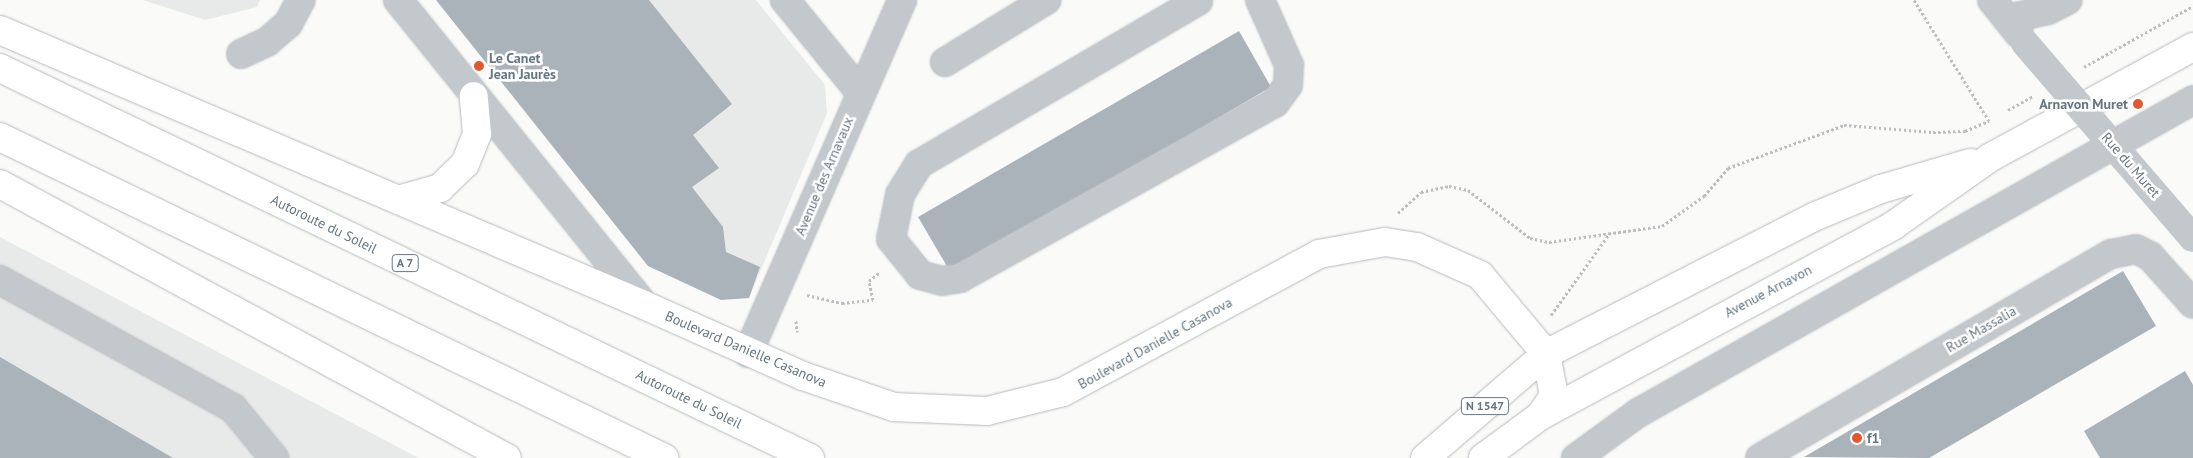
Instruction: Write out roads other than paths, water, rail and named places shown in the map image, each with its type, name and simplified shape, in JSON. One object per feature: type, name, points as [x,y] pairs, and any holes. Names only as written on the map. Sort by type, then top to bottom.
[{"type":"main road","points":[[0,30],[644,306]]},
{"type":"main road","name":"Avenue Arnavon","points":[[1540,416],[1894,225],[1990,157],[2193,47]]},
{"type":"main road","name":"Autoroute du Soleil","points":[[0,68],[810,458]]},
{"type":"main road","points":[[398,200],[440,188],[465,164],[477,134],[474,96]]},
{"type":"main road","points":[[0,137],[664,458]]},
{"type":"main road","name":"Avenue Arnavon","points":[[1546,354],[1816,216],[1881,190],[1990,157]]},
{"type":"main road","points":[[0,184],[506,458]]},
{"type":"main road","name":"Boulevard Danielle Casanova","points":[[644,306],[748,353],[894,406],[987,410],[1063,392],[1319,254],[1376,244],[1417,246],[1480,275],[1546,354],[1554,396],[1540,416],[1483,458]]},
{"type":"main road","name":"N 1547","points":[[1425,458],[1546,354]]},
{"type":"street","points":[[242,54],[267,42],[288,24],[301,0]]},
{"type":"street","name":"Boulevard Danielle Casanova","points":[[398,0],[611,270],[644,306]]},
{"type":"street","points":[[785,0],[860,92]]},
{"type":"street","name":"Avenue des Arnavaux","points":[[748,353],[860,92],[902,0]]},
{"type":"street","points":[[945,62],[1046,0]]},
{"type":"street","points":[[1205,0],[919,164],[900,194],[891,239],[920,275],[942,281],[960,278],[1276,103],[1288,85],[1289,65],[1260,0]]},
{"type":"street","points":[[2000,10],[2048,10],[2068,0]]},
{"type":"street","name":"Rue du Muret","points":[[2000,10],[2025,43],[2193,238]]},
{"type":"street","points":[[1576,458],[1638,413],[2193,100]]},
{"type":"street","name":"Rue Massalia","points":[[1760,458],[2111,254],[2136,249],[2150,256],[2193,304]]},
{"type":"street","points":[[0,280],[232,408],[274,458]]},
{"type":"place","name":"Le Canet Jean Jaurès","points":[[479,66]]},
{"type":"place","name":"Arnavon Muret","points":[[2138,104]]},
{"type":"place","name":"f1","points":[[1857,438]]}]
